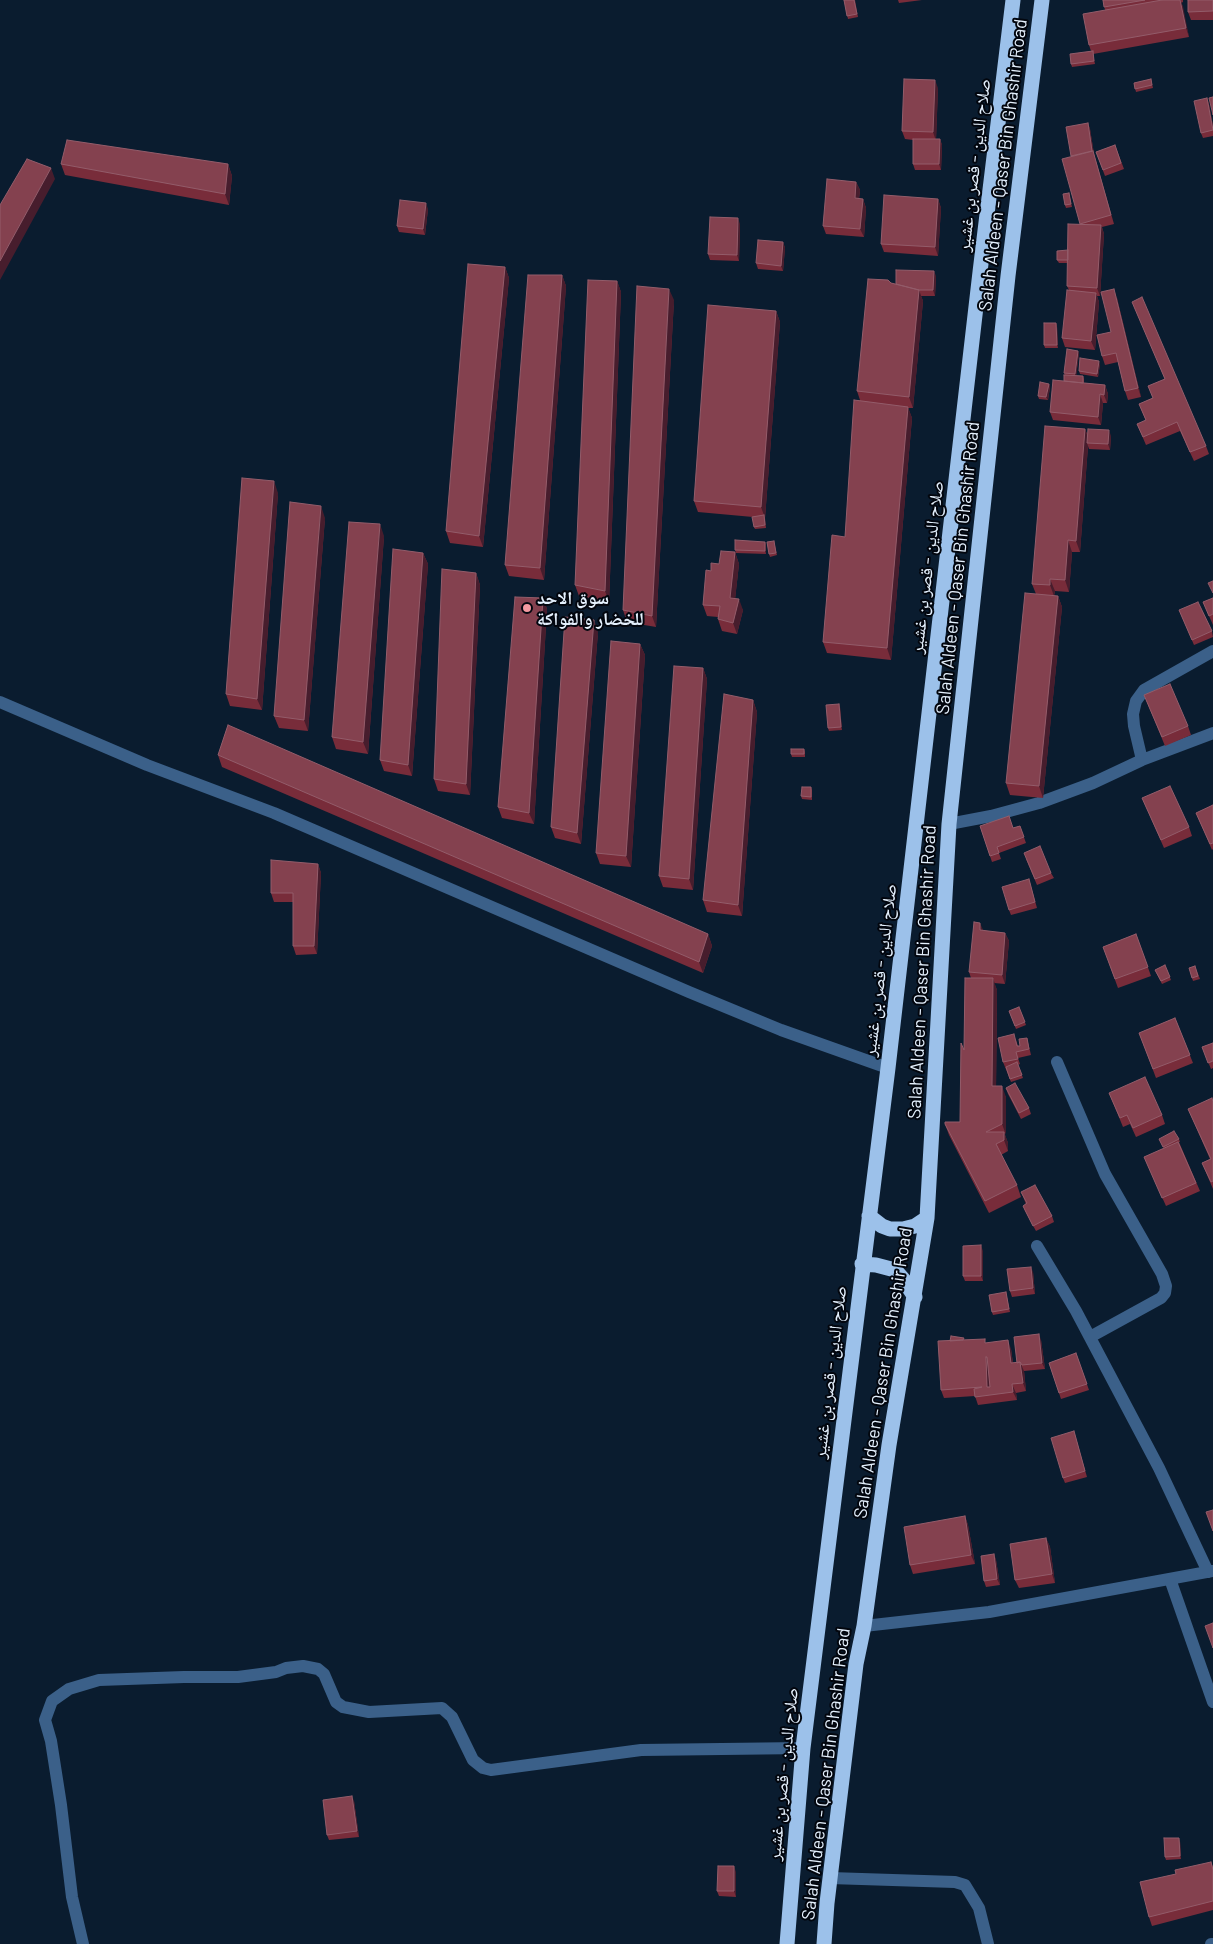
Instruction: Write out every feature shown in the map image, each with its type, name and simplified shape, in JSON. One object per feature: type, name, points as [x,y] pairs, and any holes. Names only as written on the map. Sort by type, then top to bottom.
[{"type":"highway","name":"صلاح الدين - قصر بن غشير","points":[[787,1944],[803,1748],[888,1068],[977,292],[1013,0]]},
{"type":"highway","name":"Salah Aldeen - Qaser Bin Ghashir Road","points":[[824,1944],[830,1878],[856,1664],[864,1626],[889,1445],[927,1218],[949,824],[1008,276],[1042,0]]},
{"type":"highway","points":[[869,1216],[882,1226],[890,1229],[909,1227],[927,1218]]},
{"type":"highway","points":[[862,1264],[876,1265],[895,1270],[904,1279],[915,1297]]},
{"type":"street","points":[[1142,760],[1134,726],[1133,714],[1136,700],[1144,690],[1213,651]]},
{"type":"street","points":[[0,702],[147,765],[274,813],[781,1030],[888,1068]]},
{"type":"street","points":[[949,824],[991,816],[1039,803],[1094,783],[1142,760],[1213,733]]},
{"type":"street","points":[[1057,1062],[1105,1174],[1162,1274],[1166,1286],[1165,1293],[1161,1298],[1090,1337]]},
{"type":"street","points":[[864,1626],[989,1612],[1211,1571],[1090,1337],[1036,1246]]},
{"type":"street","points":[[1170,1579],[1213,1702]]},
{"type":"street","points":[[83,1944],[72,1896],[62,1805],[46,1720],[52,1701],[69,1689],[100,1680],[184,1676],[238,1677],[276,1672],[298,1666],[318,1669],[324,1674],[336,1702],[343,1707],[369,1712],[442,1708],[452,1718],[473,1760],[483,1768],[491,1770],[641,1750],[803,1748]]},
{"type":"street","points":[[830,1878],[955,1882],[965,1885],[979,1908],[988,1944]]},
{"type":"building","points":[[844,0],[854,0],[857,14],[847,16]]},
{"type":"building","points":[[1103,0],[1145,0],[1104,7]]},
{"type":"building","points":[[1162,0],[1180,0],[1186,28],[1089,45],[1083,14]]},
{"type":"building","points":[[1188,0],[1213,0],[1213,11],[1188,12]]},
{"type":"building","points":[[1093,51],[1094,61],[1071,64],[1070,54]]},
{"type":"building","points":[[904,79],[935,80],[933,132],[902,131]]},
{"type":"building","points":[[1151,79],[1152,85],[1135,89],[1134,83]]},
{"type":"building","points":[[1213,97],[1213,115],[1209,98]]},
{"type":"building","points":[[1207,98],[1213,130],[1201,133],[1194,101]]},
{"type":"building","points":[[1088,123],[1092,151],[1071,156],[1066,127]]},
{"type":"building","points":[[913,139],[940,139],[939,164],[913,164]]},
{"type":"building","points":[[67,140],[228,164],[225,194],[61,164]]},
{"type":"building","points":[[1115,145],[1121,163],[1103,170],[1096,152]]},
{"type":"building","points":[[1093,151],[1111,215],[1080,224],[1062,159]]},
{"type":"building","points":[[27,159],[51,168],[0,261],[0,205]]},
{"type":"building","points":[[827,179],[856,182],[855,198],[863,199],[860,229],[823,226]]},
{"type":"building","points":[[1069,193],[1071,204],[1065,205],[1063,194]]},
{"type":"building","points":[[884,195],[938,199],[935,247],[881,244]]},
{"type":"building","points":[[400,200],[426,203],[423,229],[397,226]]},
{"type":"building","points":[[710,217],[738,218],[737,255],[708,254]]},
{"type":"building","points":[[1068,224],[1101,225],[1097,288],[1067,286]]},
{"type":"building","points":[[758,240],[783,242],[781,266],[756,263]]},
{"type":"building","points":[[1068,250],[1068,260],[1057,260],[1057,251]]},
{"type":"building","points":[[468,264],[505,267],[479,536],[446,531]]},
{"type":"building","points":[[896,270],[934,271],[933,290],[919,290],[896,284]]},
{"type":"building","points":[[528,275],[562,275],[540,568],[505,565]]},
{"type":"building","points":[[868,279],[888,280],[891,283],[919,290],[909,397],[857,391]]},
{"type":"building","points":[[588,280],[617,281],[605,591],[575,585]]},
{"type":"building","points":[[637,286],[669,289],[652,616],[623,610]]},
{"type":"building","points":[[1114,289],[1138,388],[1125,391],[1116,353],[1102,356],[1097,335],[1111,332],[1101,292]]},
{"type":"building","points":[[1067,290],[1096,293],[1091,341],[1062,338]]},
{"type":"building","points":[[1142,297],[1206,446],[1190,452],[1177,422],[1143,437],[1137,424],[1146,420],[1139,404],[1153,398],[1148,386],[1165,379],[1132,302]]},
{"type":"building","points":[[708,305],[776,311],[761,507],[694,501]]},
{"type":"building","points":[[1044,323],[1056,323],[1057,345],[1044,345]]},
{"type":"building","points":[[1067,349],[1078,351],[1075,374],[1064,373]]},
{"type":"building","points":[[1080,358],[1099,361],[1097,374],[1079,371]]},
{"type":"building","points":[[1064,375],[1083,376],[1083,383],[1064,381]]},
{"type":"building","points":[[1053,380],[1105,385],[1104,395],[1100,394],[1098,417],[1050,412]]},
{"type":"building","points":[[1040,382],[1049,384],[1046,397],[1038,396]]},
{"type":"building","points":[[854,400],[908,407],[887,648],[823,642],[832,535],[845,537]]},
{"type":"building","points":[[1045,426],[1085,429],[1076,541],[1068,540],[1065,580],[1050,579],[1050,585],[1032,584]]},
{"type":"building","points":[[1088,429],[1109,430],[1108,444],[1087,443]]},
{"type":"building","points":[[242,478],[274,481],[257,699],[226,694]]},
{"type":"building","points":[[290,502],[321,506],[304,720],[274,716]]},
{"type":"building","points":[[764,515],[765,525],[754,527],[752,517]]},
{"type":"building","points":[[349,522],[380,524],[363,742],[332,737]]},
{"type":"building","points":[[735,540],[765,542],[765,551],[735,550]]},
{"type":"building","points":[[774,541],[776,553],[769,554],[767,542]]},
{"type":"building","points":[[393,549],[423,553],[408,765],[380,760]]},
{"type":"building","points":[[721,551],[735,552],[730,598],[739,599],[733,623],[718,619],[720,606],[703,605],[706,570],[711,571],[711,563],[719,564]]},
{"type":"building","points":[[442,569],[476,573],[466,784],[434,779]]},
{"type":"building","points":[[1213,581],[1213,593],[1208,583]]},
{"type":"building","points":[[1025,593],[1058,596],[1039,786],[1006,783]]},
{"type":"building","points":[[515,597],[543,598],[529,813],[498,807]]},
{"type":"building","points":[[1213,598],[1213,614],[1209,616],[1203,602]]},
{"type":"building","points":[[1198,602],[1212,631],[1192,640],[1179,610]]},
{"type":"building","points":[[565,617],[594,620],[577,833],[551,827]]},
{"type":"building","points":[[611,641],[640,644],[626,856],[596,853]]},
{"type":"building","points":[[674,666],[703,668],[689,879],[659,876]]},
{"type":"building","points":[[1170,684],[1188,726],[1162,737],[1144,695]]},
{"type":"building","points":[[724,694],[753,700],[738,905],[703,900]]},
{"type":"building","points":[[839,704],[841,727],[828,728],[826,705]]},
{"type":"building","points":[[228,725],[708,934],[699,962],[218,755]]},
{"type":"building","points":[[791,749],[804,749],[804,754],[791,754]]},
{"type":"building","points":[[1170,786],[1189,827],[1161,840],[1142,798]]},
{"type":"building","points":[[802,787],[811,787],[811,797],[801,796]]},
{"type":"building","points":[[1213,805],[1213,843],[1210,844],[1196,813]]},
{"type":"building","points":[[1009,816],[1013,828],[1020,826],[1024,837],[997,847],[999,853],[990,856],[980,826]]},
{"type":"building","points":[[1040,846],[1051,873],[1035,879],[1024,853]]},
{"type":"building","points":[[271,860],[318,864],[314,946],[293,946],[293,893],[271,893]]},
{"type":"building","points":[[1029,879],[1035,902],[1009,910],[1002,887]]},
{"type":"building","points":[[974,922],[980,923],[980,930],[1005,933],[1002,975],[969,972]]},
{"type":"building","points":[[1136,934],[1148,967],[1115,979],[1103,947]]},
{"type":"building","points":[[1165,965],[1170,977],[1161,981],[1155,970]]},
{"type":"building","points":[[1195,966],[1198,976],[1192,978],[1189,968]]},
{"type":"building","points":[[965,978],[993,978],[992,1086],[1002,1086],[1002,1124],[986,1132],[1004,1132],[1004,1140],[996,1144],[1017,1185],[985,1201],[945,1124],[945,1122],[960,1122],[961,1043],[964,1050]]},
{"type":"building","points":[[1019,1007],[1025,1022],[1015,1026],[1009,1011]]},
{"type":"building","points":[[1175,1018],[1190,1055],[1153,1069],[1139,1033]]},
{"type":"building","points":[[1014,1034],[1017,1046],[1020,1046],[1019,1039],[1027,1038],[1029,1049],[1016,1052],[1018,1059],[1003,1062],[998,1038]]},
{"type":"building","points":[[1213,1043],[1213,1061],[1208,1063],[1202,1047]]},
{"type":"building","points":[[1017,1062],[1022,1075],[1010,1079],[1006,1067]]},
{"type":"building","points":[[1145,1077],[1162,1115],[1133,1128],[1127,1115],[1120,1118],[1109,1093]]},
{"type":"building","points":[[1015,1083],[1029,1108],[1019,1113],[1006,1088]]},
{"type":"building","points":[[1212,1098],[1213,1181],[1211,1182],[1202,1163],[1211,1159],[1188,1109]]},
{"type":"building","points":[[1174,1131],[1179,1139],[1163,1147],[1159,1139]]},
{"type":"building","points":[[1178,1142],[1196,1183],[1162,1198],[1144,1157]]},
{"type":"building","points":[[1035,1185],[1052,1216],[1033,1226],[1023,1206],[1027,1203],[1021,1192]]},
{"type":"building","points":[[981,1245],[981,1276],[963,1276],[963,1246]]},
{"type":"building","points":[[1031,1267],[1033,1288],[1010,1291],[1007,1269]]},
{"type":"building","points":[[1006,1292],[1009,1309],[992,1312],[989,1295]]},
{"type":"building","points":[[1039,1334],[1042,1363],[1022,1365],[1020,1362],[1017,1363],[1014,1337]]},
{"type":"building","points":[[951,1336],[964,1338],[963,1340],[950,1341]]},
{"type":"building","points":[[985,1339],[985,1343],[1008,1340],[1011,1363],[1020,1362],[1023,1383],[1012,1384],[1013,1392],[975,1397],[974,1389],[982,1387],[941,1390],[938,1341]],"holes":[[[987,1357],[990,1387],[987,1387]]]},
{"type":"building","points":[[1076,1353],[1087,1384],[1059,1393],[1049,1363]]},
{"type":"building","points":[[1074,1431],[1085,1471],[1063,1478],[1051,1438]]},
{"type":"building","points":[[1213,1510],[1213,1531],[1206,1512]]},
{"type":"building","points":[[965,1516],[971,1555],[910,1565],[904,1527]]},
{"type":"building","points":[[1046,1538],[1052,1574],[1015,1580],[1010,1544]]},
{"type":"building","points":[[994,1554],[997,1579],[984,1581],[981,1556]]},
{"type":"building","points":[[1213,1623],[1213,1648],[1205,1626]]},
{"type":"building","points":[[352,1796],[357,1831],[327,1835],[323,1800]]},
{"type":"building","points":[[1164,1838],[1179,1838],[1180,1856],[1165,1857]]},
{"type":"building","points":[[1211,1862],[1213,1870],[1213,1901],[1149,1917],[1140,1882],[1176,1874],[1175,1870]]},
{"type":"building","points":[[718,1866],[734,1866],[734,1891],[717,1891]]},
{"type":"place","name":"سوق الاحد للخضار والفواكة","points":[[527,608]]}]
